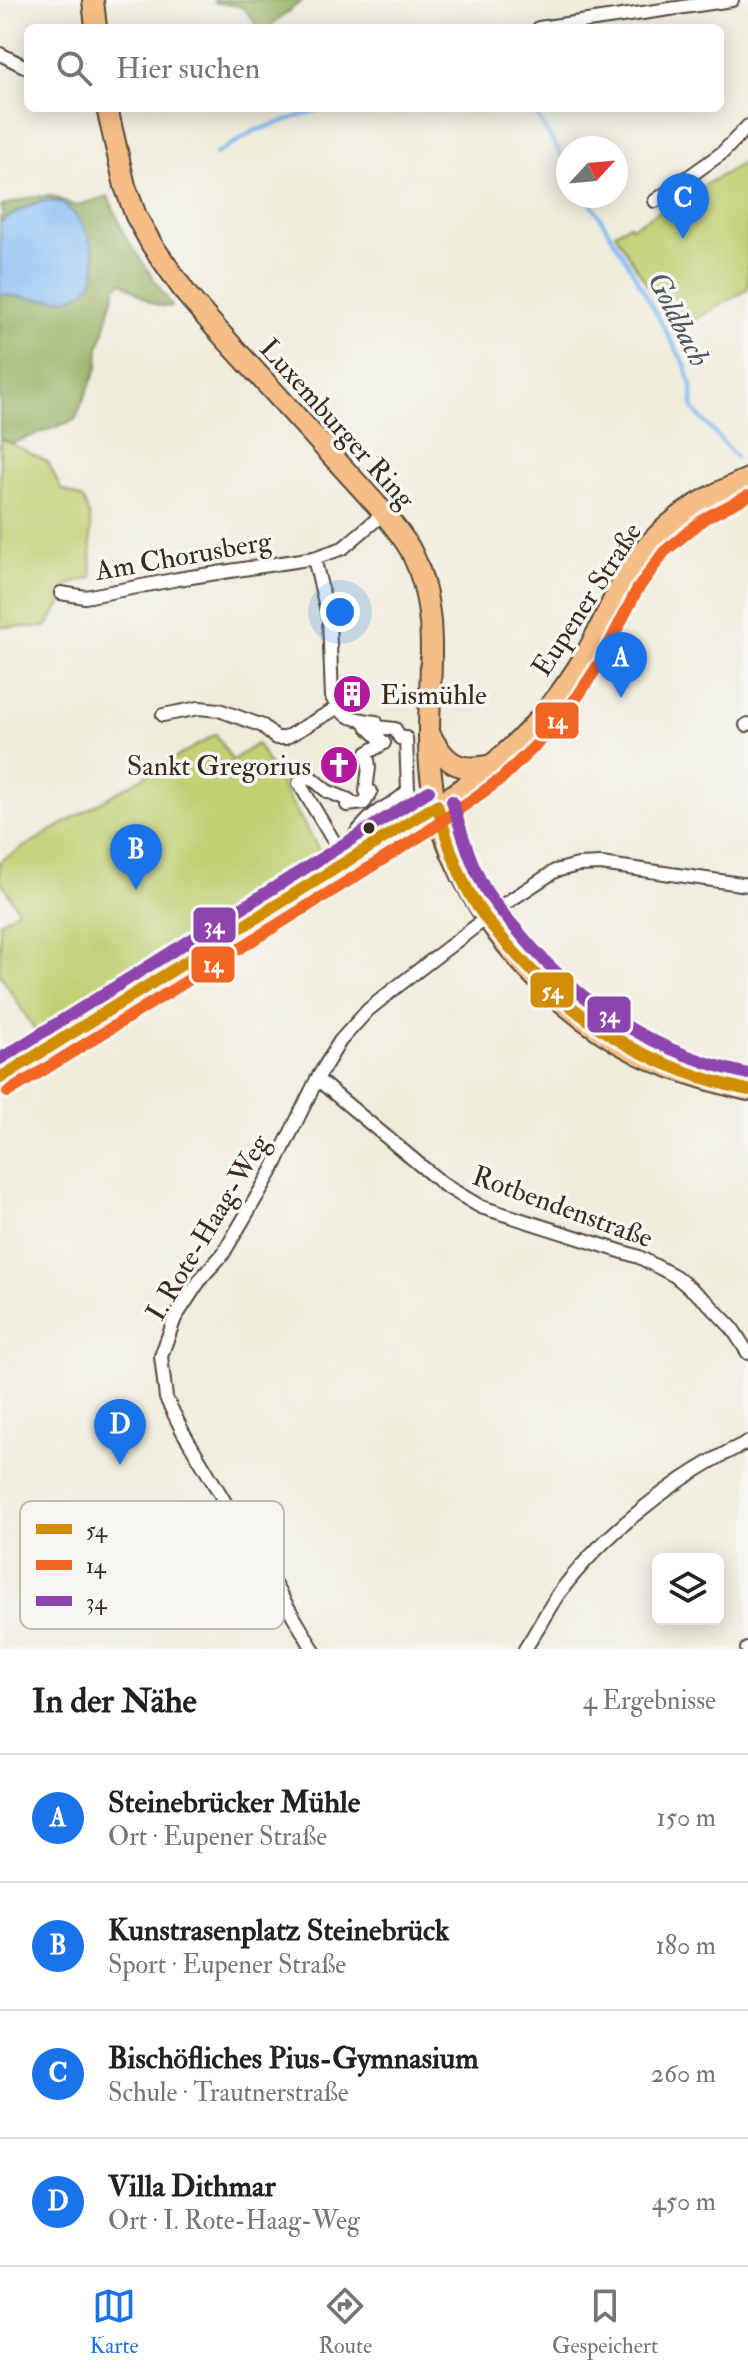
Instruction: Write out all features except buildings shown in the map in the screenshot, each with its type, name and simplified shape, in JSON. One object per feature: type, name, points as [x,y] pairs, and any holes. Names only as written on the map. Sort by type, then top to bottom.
[{"type":"main road","points":[[93,0],[96,24]]},
{"type":"main road","name":"Luxemburger Ring","points":[[108,112],[125,186],[136,216],[152,245],[187,295],[384,513],[411,549],[428,596],[432,630],[428,731],[430,771],[437,805],[457,867],[486,918],[535,976],[577,1014],[609,1036],[640,1054],[696,1078],[748,1090]]},
{"type":"main road","name":"Eupener Straße","points":[[0,1078],[437,805],[492,765],[531,729],[552,704],[584,658],[619,590],[652,542],[688,509],[748,479]]},
{"type":"main road","points":[[428,731],[439,751],[454,763],[470,770],[492,765]]},
{"type":"street","points":[[567,24],[732,0]]},
{"type":"street","points":[[0,54],[24,66]]},
{"type":"street","points":[[655,201],[722,153],[748,126]]},
{"type":"street","name":"Am Chorusberg","points":[[61,593],[85,597],[314,558],[343,548],[384,513]]},
{"type":"street","name":"Am Chorusberg","points":[[314,558],[329,619],[330,688],[337,708]]},
{"type":"street","points":[[163,715],[199,708],[219,710],[263,726],[276,738],[285,738],[337,708],[347,718],[389,724]]},
{"type":"street","points":[[367,726],[395,729],[400,738],[406,738],[407,760],[408,790],[405,795],[373,815],[351,842],[339,850],[299,783],[309,776],[327,791],[349,800],[347,805],[364,803],[371,792],[366,791],[367,753],[384,743],[367,726]]},
{"type":"street","name":"I. Rote-Haag-Weg","points":[[224,1501],[166,1398],[161,1356],[175,1318],[202,1277],[223,1254],[273,1169],[317,1079],[340,1041],[368,1010],[486,918],[555,871],[578,865],[601,864],[748,885]]},
{"type":"street","name":"Rotbendenstraße","points":[[317,1079],[444,1185],[481,1207],[639,1257],[675,1276],[732,1328],[748,1353]]},
{"type":"street","points":[[525,1649],[557,1596],[586,1561],[680,1480],[748,1442]]},
{"type":"street","name":"I. Rote-Haag-Weg","points":[[284,1601],[313,1649]]},
{"type":"green space","points":[[303,0],[272,24],[256,24],[243,7],[214,2]]},
{"type":"green space","points":[[748,160],[748,289],[676,331],[615,233],[629,224],[632,227]]},
{"type":"green space","points":[[52,196],[75,206],[108,196],[125,236],[172,306],[152,303],[123,282],[116,287],[99,348],[98,366],[75,420],[13,443],[0,438],[0,294],[39,299],[68,297],[80,293],[89,285],[95,270],[93,249],[60,203],[36,203],[0,223],[3,215],[0,206],[33,197]]},
{"type":"green space","points":[[0,438],[48,462],[61,489],[83,499],[90,518],[92,578],[67,585],[61,604],[46,627],[0,627]]},
{"type":"green space","points":[[216,734],[232,760],[257,744],[322,855],[36,1032],[0,974],[0,922],[18,910],[0,879],[0,861]]},
{"type":"water","points":[[43,201],[61,203],[79,220],[86,232],[95,260],[90,284],[81,293],[62,299],[0,294],[0,223],[20,210]]},
{"type":"waterway","points":[[216,154],[254,131],[312,112]]},
{"type":"waterway","name":"Goldbach","points":[[534,112],[556,147]]},
{"type":"waterway","name":"Goldbach","points":[[594,208],[685,365],[692,387],[693,409],[736,457]]},
{"type":"transit line","name":"14","points":[[8,1092],[427,832],[501,779],[542,739],[578,696],[599,664],[637,590],[664,552],[705,518],[748,496]]},
{"type":"transit line","name":"34","points":[[0,1059],[429,791]]},
{"type":"transit line","name":"34","points":[[452,801],[470,856],[488,894],[522,936],[570,985],[596,1006],[652,1040],[683,1054],[748,1074]]},
{"type":"transit line","name":"54","points":[[437,805],[447,840],[471,896],[516,954],[566,1003],[620,1041],[650,1057],[680,1070],[748,1090]]},
{"type":"transit line","name":"54","points":[[0,1078],[437,805]]},
{"type":"place","name":"Bischöfliches Pius-Gymnasium","points":[[683,239]]},
{"type":"place","name":"Eismühle","points":[[352,694]]},
{"type":"place","name":"Steinebrücker Mühle","points":[[621,698]]},
{"type":"place","name":"Sankt Gregorius","points":[[339,765]]},
{"type":"place","name":"Kunstrasenplatz Steinebrück","points":[[136,890]]},
{"type":"place","name":"Villa Dithmar","points":[[120,1465]]}]
